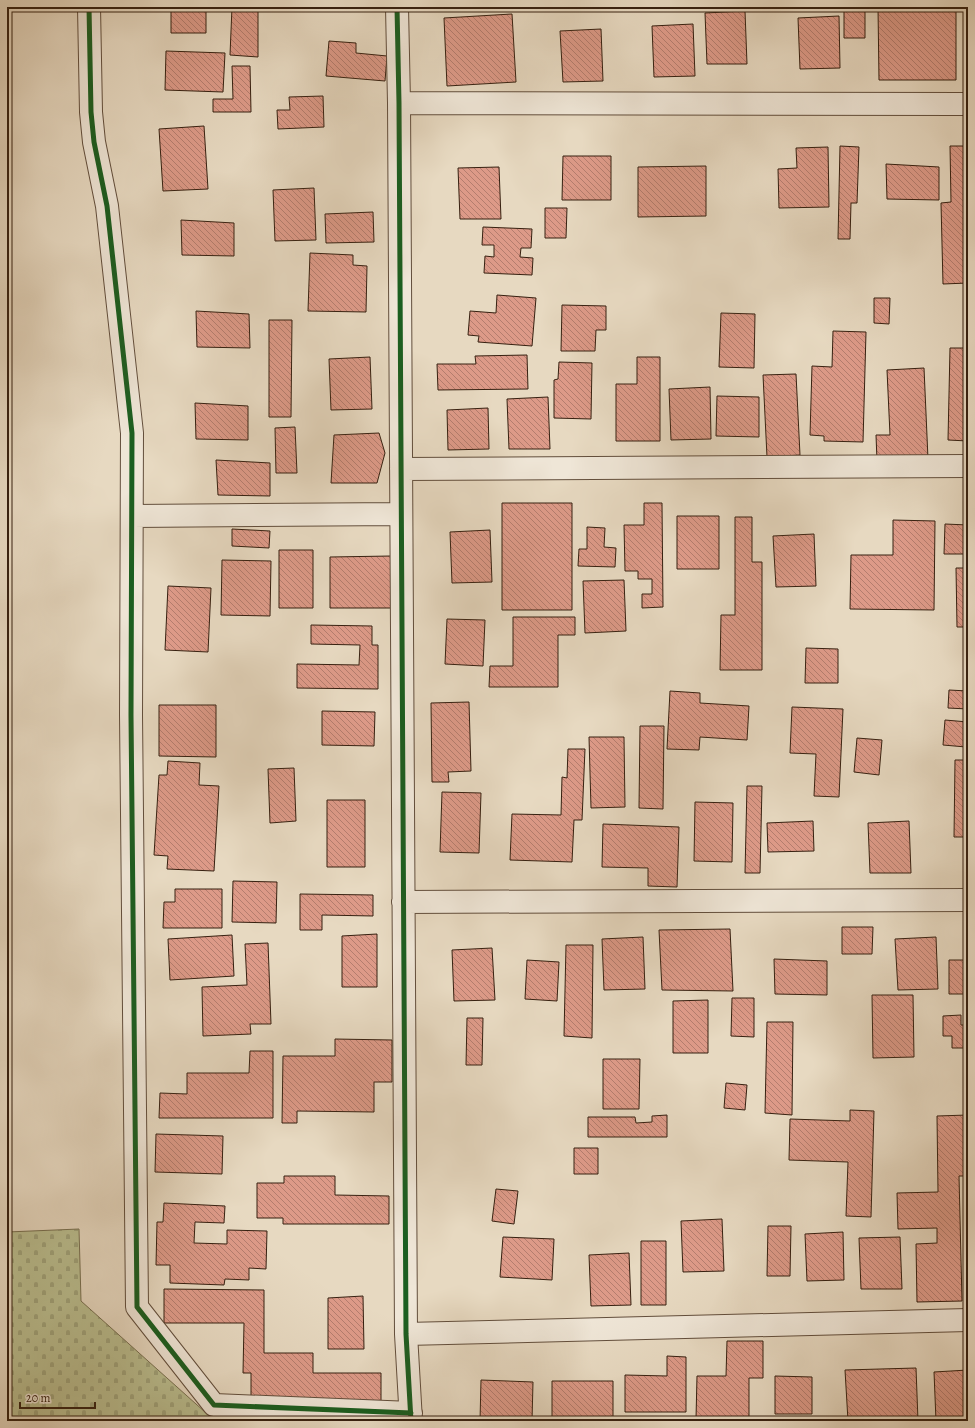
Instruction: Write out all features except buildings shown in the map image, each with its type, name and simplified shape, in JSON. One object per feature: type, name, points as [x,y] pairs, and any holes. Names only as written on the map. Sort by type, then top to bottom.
[{"type":"street","points":[[89,7],[94,142],[107,206],[131,425],[133,516],[131,715],[137,1307],[214,1405],[411,1417],[406,1334],[399,103],[397,7]]},
{"type":"street","points":[[399,103],[968,104]]},
{"type":"street","points":[[401,468],[968,466]]},
{"type":"street","points":[[133,516],[401,514]]},
{"type":"street","points":[[403,902],[968,900]]},
{"type":"street","points":[[406,1334],[968,1320]]},
{"type":"green space","points":[[79,1229],[81,1301],[215,1421],[7,1421],[7,1232]]},
{"type":"cycle path","points":[[89,7],[91,112],[94,142],[107,206],[132,433],[131,715],[137,1307],[214,1405],[411,1413]]},
{"type":"cycle path","points":[[397,7],[399,103],[406,1334],[411,1421]]}]
